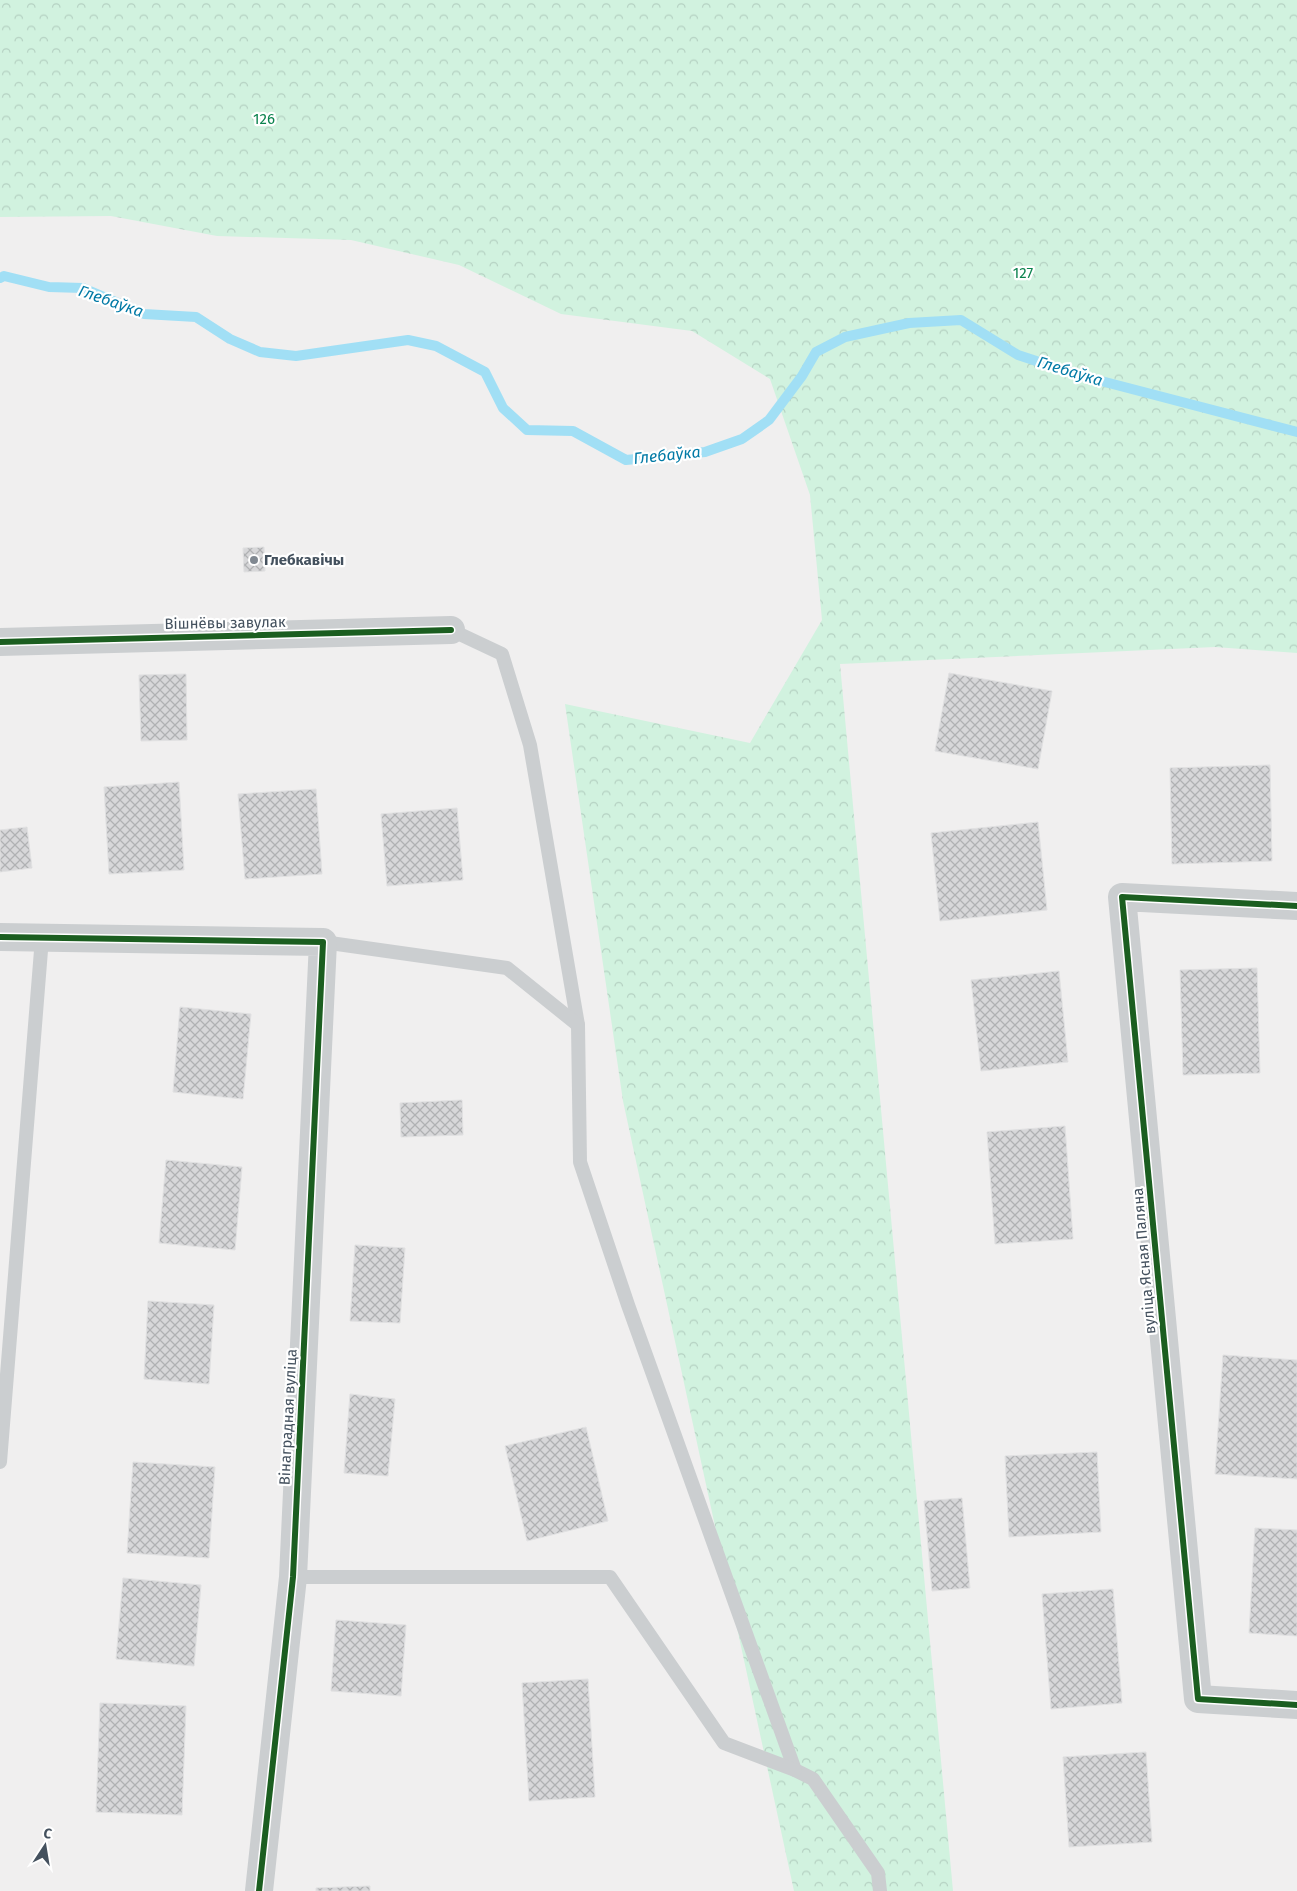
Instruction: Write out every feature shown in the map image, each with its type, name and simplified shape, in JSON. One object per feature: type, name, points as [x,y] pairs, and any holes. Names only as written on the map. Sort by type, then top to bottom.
[{"type":"street","name":"Вішнёвы завулак","points":[[0,642],[451,630]]},
{"type":"street","name":"вуліца Ясная Паляна","points":[[1297,906],[1122,897],[1198,1698],[1297,1705]]},
{"type":"street","points":[[0,937],[323,942]]},
{"type":"street","name":"Вінаградная вуліца","points":[[259,1891],[293,1577],[323,942]]},
{"type":"lane","points":[[451,630],[502,654],[530,745],[578,1025],[580,1162],[628,1305],[795,1770]]},
{"type":"lane","points":[[0,1462],[42,938]]},
{"type":"lane","points":[[323,942],[508,968],[578,1025]]},
{"type":"lane","points":[[293,1577],[610,1577],[724,1743],[795,1770],[813,1779],[878,1873],[880,1891]]},
{"type":"green space","name":"127","points":[[0,0],[1297,0],[1297,653],[1215,647],[840,664],[953,1891],[794,1891],[623,1101],[565,704],[750,743],[822,620],[810,495],[770,379],[692,331],[561,314],[459,265],[351,240],[217,236],[111,216],[0,217]]},
{"type":"building","name":"Глебкавічы","points":[[264,547],[265,571],[244,572],[243,548]]},
{"type":"building","points":[[949,673],[1052,691],[1038,769],[935,751]]},
{"type":"building","points":[[186,674],[187,740],[141,741],[139,675]]},
{"type":"building","points":[[1270,765],[1272,861],[1172,864],[1170,768]]},
{"type":"building","points":[[179,782],[184,870],[109,874],[104,787]]},
{"type":"building","points":[[316,789],[322,874],[245,879],[238,794]]},
{"type":"building","points":[[457,808],[463,880],[387,886],[381,814]]},
{"type":"building","points":[[1038,822],[1047,910],[940,921],[931,833]]},
{"type":"building","points":[[27,827],[32,868],[0,872],[0,830]]},
{"type":"building","points":[[1257,968],[1260,1073],[1183,1075],[1180,970]]},
{"type":"building","points":[[1059,971],[1068,1062],[981,1071],[971,980]]},
{"type":"building","points":[[180,1007],[251,1014],[243,1099],[173,1092]]},
{"type":"building","points":[[462,1100],[463,1135],[401,1137],[400,1103]]},
{"type":"building","points":[[1065,1126],[1073,1239],[995,1244],[987,1132]]},
{"type":"building","points":[[166,1160],[242,1167],[235,1250],[159,1243]]},
{"type":"building","points":[[355,1245],[405,1248],[400,1323],[350,1321]]},
{"type":"building","points":[[148,1301],[214,1305],[209,1384],[144,1379]]},
{"type":"building","points":[[1223,1355],[1297,1360],[1297,1479],[1215,1474]]},
{"type":"building","points":[[350,1394],[395,1399],[388,1476],[344,1473]]},
{"type":"building","points":[[586,1427],[608,1521],[527,1541],[505,1446]]},
{"type":"building","points":[[1097,1452],[1101,1532],[1009,1537],[1005,1456]]},
{"type":"building","points":[[133,1462],[215,1467],[209,1558],[127,1553]]},
{"type":"building","points":[[962,1498],[970,1588],[932,1591],[924,1501]]},
{"type":"building","points":[[1255,1528],[1297,1530],[1297,1636],[1249,1633]]},
{"type":"building","points":[[123,1578],[201,1585],[194,1666],[116,1659]]},
{"type":"building","points":[[1113,1589],[1122,1703],[1051,1709],[1042,1594]]},
{"type":"building","points":[[336,1620],[406,1625],[401,1696],[331,1691]]},
{"type":"building","points":[[588,1679],[595,1797],[529,1801],[522,1683]]},
{"type":"building","points":[[100,1703],[186,1706],[182,1815],[96,1812]]},
{"type":"building","points":[[1146,1752],[1152,1842],[1069,1847],[1063,1757]]},
{"type":"building","points":[[370,1886],[370,1891],[316,1891],[316,1888]]},
{"type":"waterway","name":"Глебаўка","points":[[0,278],[4,276],[49,287],[83,288],[144,314],[196,317],[230,339],[260,352],[296,356],[408,340],[436,346],[485,372],[503,408],[527,430],[573,431],[626,460],[705,452],[742,439],[769,420],[802,376],[816,352],[845,337],[909,323],[961,320],[1018,355],[1082,376],[1297,432]]},
{"type":"cycle path","points":[[0,642],[451,630]]},
{"type":"cycle path","points":[[1297,906],[1122,897],[1198,1699],[1297,1705]]},
{"type":"cycle path","points":[[0,937],[323,942],[293,1577],[259,1891]]},
{"type":"place","name":"Глебкавічы","points":[[254,560]]},
{"type":"park label","name":"126","points":[[264,119]]}]
